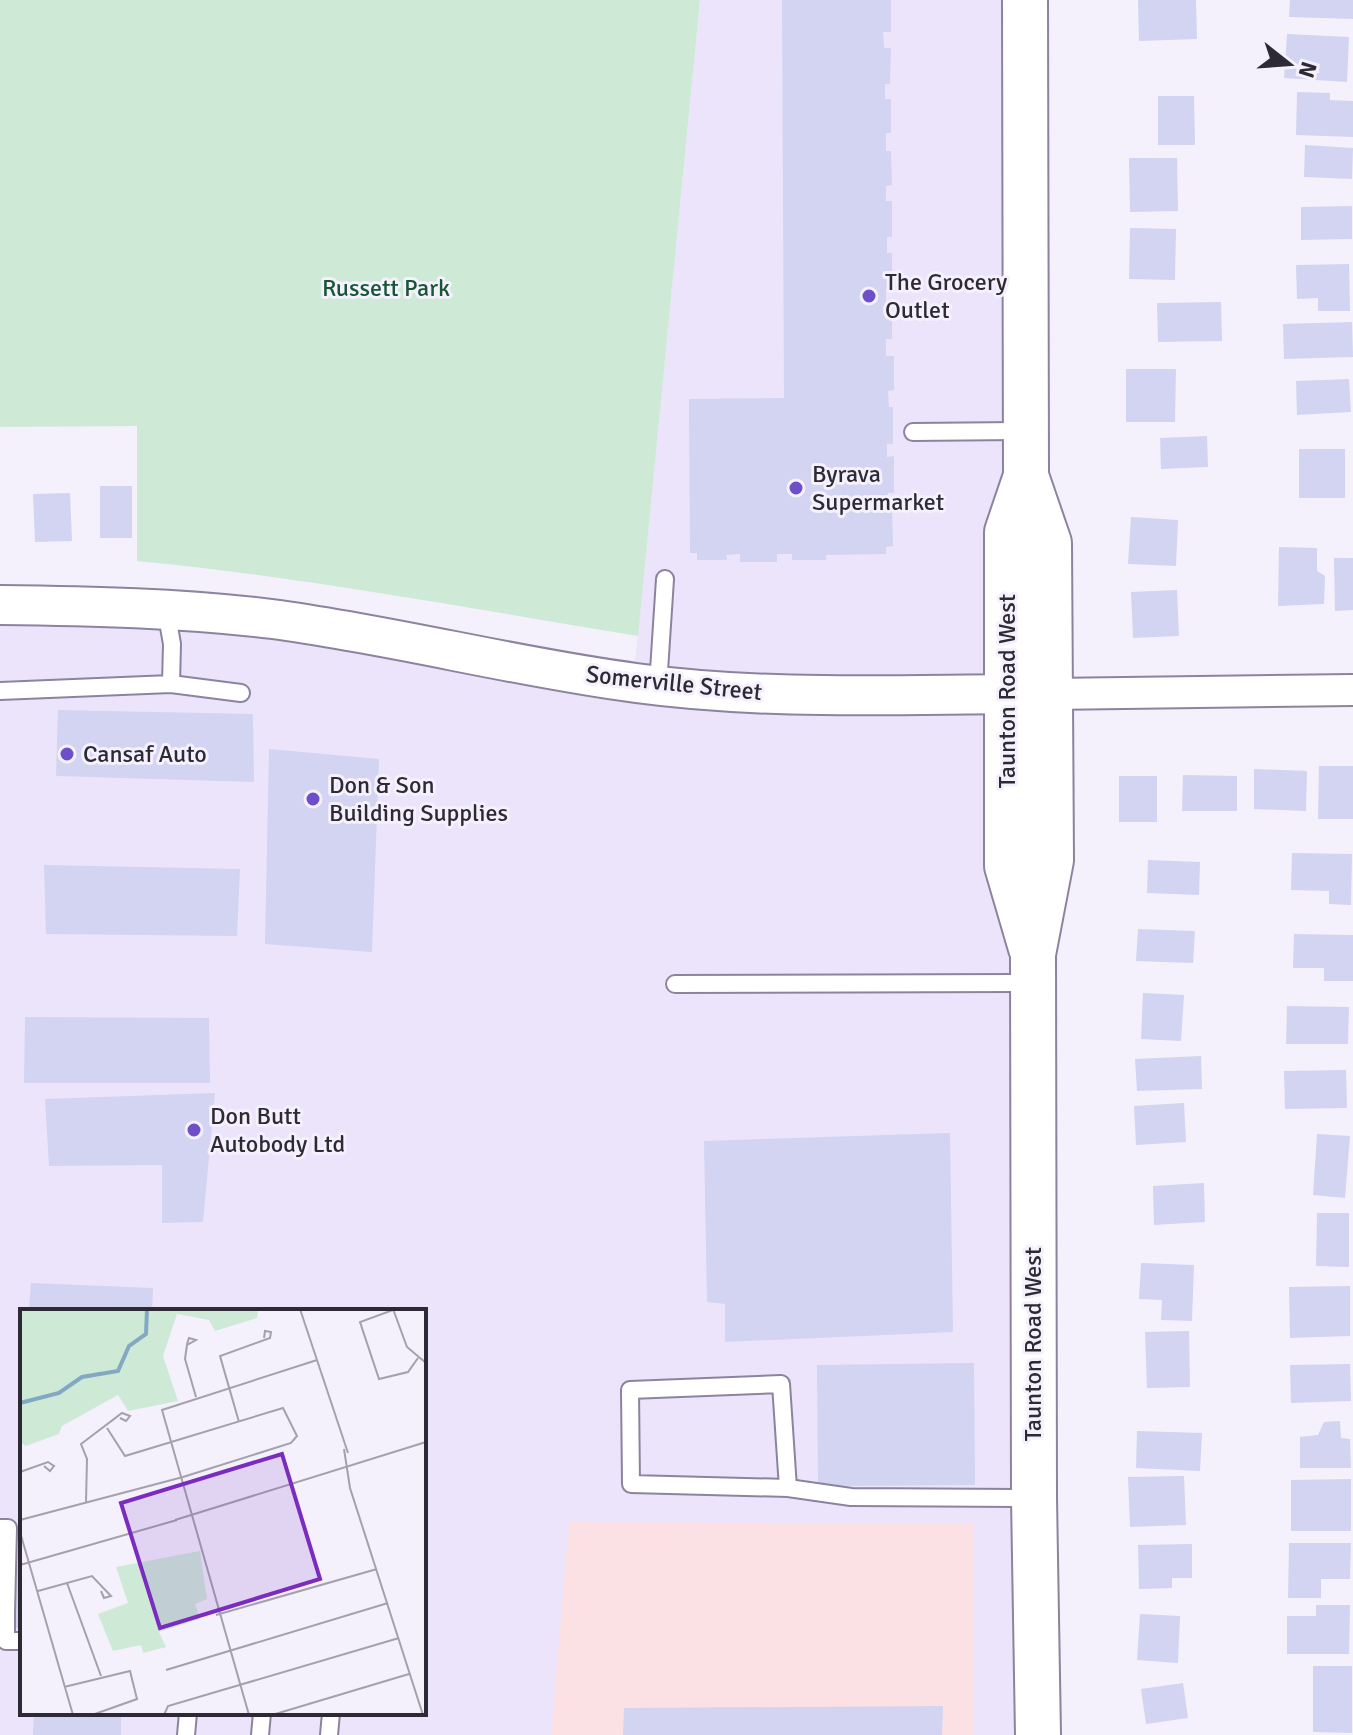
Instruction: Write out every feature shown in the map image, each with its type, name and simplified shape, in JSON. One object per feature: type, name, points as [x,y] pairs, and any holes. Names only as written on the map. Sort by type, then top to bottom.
[{"type":"main road","name":"Taunton Road West","points":[[1025,0],[1026,476],[1007,532],[1007,866],[1033,968]]},
{"type":"main road","name":"Taunton Road West","points":[[1026,476],[1049,543],[1051,860],[1033,968],[1034,1498],[1038,1735]]},
{"type":"street","name":"Somerville Street","points":[[0,605],[125,606],[275,620],[658,686],[810,696],[1353,690]]},
{"type":"lane","points":[[913,432],[1026,431]]},
{"type":"lane","points":[[658,686],[665,579]]},
{"type":"lane","points":[[166,609],[172,644],[171,684]]},
{"type":"lane","points":[[0,691],[171,684],[241,693]]},
{"type":"lane","points":[[675,984],[1033,968]]},
{"type":"lane","points":[[788,1488],[781,1384],[630,1390],[631,1484],[788,1488],[851,1497],[1034,1498]]},
{"type":"lane","points":[[0,1528],[8,1528],[3,1612],[6,1641],[20,1641]]},
{"type":"lane","points":[[186,1735],[188,1715]]},
{"type":"lane","points":[[260,1735],[262,1715]]},
{"type":"lane","points":[[329,1735],[331,1715]]},
{"type":"shaded area","points":[[700,0],[1026,0],[1038,1735],[0,1735],[0,605],[125,606],[633,683]]},
{"type":"shaded area","points":[[569,1522],[973,1524],[973,1735],[551,1735]]},
{"type":"green space","name":"Russett Park","points":[[0,0],[700,0],[638,636],[326,585],[137,561],[137,426],[0,427]]},
{"type":"building","points":[[782,0],[891,0],[891,32],[883,32],[884,48],[891,48],[890,84],[885,84],[885,99],[891,99],[891,133],[886,133],[886,151],[891,151],[892,185],[886,186],[886,201],[892,201],[892,237],[887,237],[887,253],[892,253],[892,289],[886,289],[886,304],[892,304],[892,339],[886,339],[886,356],[894,356],[894,390],[888,391],[889,407],[893,407],[893,444],[887,444],[887,457],[894,456],[894,493],[888,493],[893,546],[886,547],[886,554],[826,555],[826,560],[792,560],[792,554],[777,554],[777,562],[740,562],[740,554],[726,555],[727,560],[697,560],[697,553],[690,553],[689,399],[784,398]]},
{"type":"building","points":[[1138,0],[1196,0],[1197,39],[1139,41]]},
{"type":"building","points":[[1290,0],[1353,0],[1353,19],[1289,17]]},
{"type":"building","points":[[1287,34],[1349,37],[1347,82],[1284,78]]},
{"type":"building","points":[[1297,92],[1330,93],[1330,100],[1353,101],[1353,137],[1296,135]]},
{"type":"building","points":[[1158,96],[1194,96],[1195,145],[1158,145]]},
{"type":"building","points":[[1305,145],[1353,148],[1352,179],[1304,177]]},
{"type":"building","points":[[1129,158],[1177,158],[1178,211],[1130,212]]},
{"type":"building","points":[[1352,206],[1352,239],[1301,240],[1301,207]]},
{"type":"building","points":[[1130,228],[1176,229],[1175,280],[1129,279]]},
{"type":"building","points":[[1349,264],[1350,311],[1318,311],[1318,298],[1297,299],[1296,265]]},
{"type":"building","points":[[1221,302],[1222,341],[1158,342],[1157,303]]},
{"type":"building","points":[[1352,322],[1353,357],[1284,359],[1283,324]]},
{"type":"building","points":[[1126,369],[1176,369],[1175,422],[1126,422]]},
{"type":"building","points":[[1349,379],[1351,412],[1297,415],[1296,381]]},
{"type":"building","points":[[1207,436],[1208,467],[1161,469],[1160,438]]},
{"type":"building","points":[[1299,449],[1345,449],[1345,498],[1299,498]]},
{"type":"building","points":[[100,486],[132,486],[132,538],[100,538]]},
{"type":"building","points":[[70,493],[72,541],[35,542],[33,494]]},
{"type":"building","points":[[1131,517],[1178,520],[1176,566],[1128,564]]},
{"type":"building","points":[[1279,547],[1317,548],[1317,571],[1325,576],[1324,604],[1278,606]]},
{"type":"building","points":[[1334,558],[1353,558],[1353,610],[1335,611]]},
{"type":"building","points":[[1177,590],[1179,636],[1133,638],[1131,592]]},
{"type":"building","points":[[58,710],[253,714],[254,782],[56,776]]},
{"type":"building","points":[[269,749],[379,759],[372,952],[265,944]]},
{"type":"building","points":[[1319,766],[1353,766],[1353,819],[1318,819]]},
{"type":"building","points":[[1254,769],[1307,771],[1306,811],[1254,809]]},
{"type":"building","points":[[1183,775],[1237,776],[1237,811],[1182,811]]},
{"type":"building","points":[[1119,776],[1157,776],[1157,822],[1119,822]]},
{"type":"building","points":[[1292,853],[1352,854],[1351,905],[1329,904],[1329,891],[1291,890]]},
{"type":"building","points":[[1148,860],[1200,862],[1199,895],[1147,893]]},
{"type":"building","points":[[44,865],[240,869],[237,936],[46,934]]},
{"type":"building","points":[[1138,929],[1195,931],[1193,963],[1136,961]]},
{"type":"building","points":[[1294,934],[1353,935],[1353,981],[1324,981],[1324,968],[1293,968]]},
{"type":"building","points":[[1143,993],[1184,995],[1181,1041],[1141,1039]]},
{"type":"building","points":[[1287,1006],[1349,1007],[1348,1044],[1286,1044]]},
{"type":"building","points":[[25,1017],[209,1018],[210,1083],[24,1083]]},
{"type":"building","points":[[1201,1056],[1202,1089],[1137,1091],[1135,1059]]},
{"type":"building","points":[[1346,1070],[1347,1108],[1285,1109],[1284,1071]]},
{"type":"building","points":[[215,1093],[203,1222],[162,1223],[162,1165],[49,1166],[45,1099]]},
{"type":"building","points":[[1184,1103],[1186,1142],[1136,1145],[1134,1106]]},
{"type":"building","points":[[950,1133],[953,1332],[725,1342],[725,1304],[707,1302],[704,1141]]},
{"type":"building","points":[[1317,1134],[1350,1136],[1345,1198],[1313,1195]]},
{"type":"building","points":[[1204,1183],[1205,1222],[1154,1225],[1153,1186]]},
{"type":"building","points":[[1317,1213],[1349,1213],[1349,1267],[1316,1266]]},
{"type":"building","points":[[1141,1263],[1194,1265],[1192,1321],[1161,1320],[1162,1300],[1139,1299]]},
{"type":"building","points":[[31,1283],[153,1288],[152,1309],[29,1309]]},
{"type":"building","points":[[1350,1286],[1350,1336],[1290,1338],[1289,1287]]},
{"type":"building","points":[[1189,1331],[1190,1387],[1147,1388],[1145,1332]]},
{"type":"building","points":[[974,1363],[975,1485],[818,1486],[817,1365]]},
{"type":"building","points":[[1350,1364],[1351,1401],[1291,1403],[1290,1365]]},
{"type":"building","points":[[1340,1421],[1341,1438],[1350,1439],[1351,1468],[1300,1468],[1300,1437],[1318,1435],[1324,1422]]},
{"type":"building","points":[[1137,1431],[1202,1433],[1200,1471],[1136,1468]]},
{"type":"building","points":[[1184,1476],[1186,1525],[1130,1527],[1128,1477]]},
{"type":"building","points":[[1351,1479],[1351,1531],[1291,1531],[1291,1480]]},
{"type":"building","points":[[20,1514],[20,1628],[14,1628]]},
{"type":"building","points":[[1289,1543],[1351,1543],[1350,1579],[1321,1579],[1321,1598],[1288,1598]]},
{"type":"building","points":[[1192,1544],[1192,1578],[1172,1578],[1172,1588],[1139,1589],[1138,1545]]},
{"type":"building","points":[[1316,1605],[1350,1605],[1349,1654],[1287,1654],[1287,1616],[1316,1616]]},
{"type":"building","points":[[1140,1614],[1180,1616],[1178,1663],[1137,1660]]},
{"type":"building","points":[[1313,1666],[1352,1666],[1352,1733],[1313,1732]]},
{"type":"building","points":[[1183,1683],[1188,1718],[1146,1724],[1141,1689]]},
{"type":"building","points":[[943,1706],[942,1735],[623,1735],[624,1708]]},
{"type":"building","points":[[34,1715],[121,1715],[121,1735],[33,1735]]},
{"type":"place","name":"The Grocery Outlet","points":[[869,296]]},
{"type":"place","name":"Byrava Supermarket","points":[[796,488]]},
{"type":"place","name":"Cansaf Auto","points":[[67,754]]},
{"type":"place","name":"Don & Son Building Supplies","points":[[313,799]]},
{"type":"place","name":"Don Butt Autobody Ltd","points":[[194,1130]]}]
